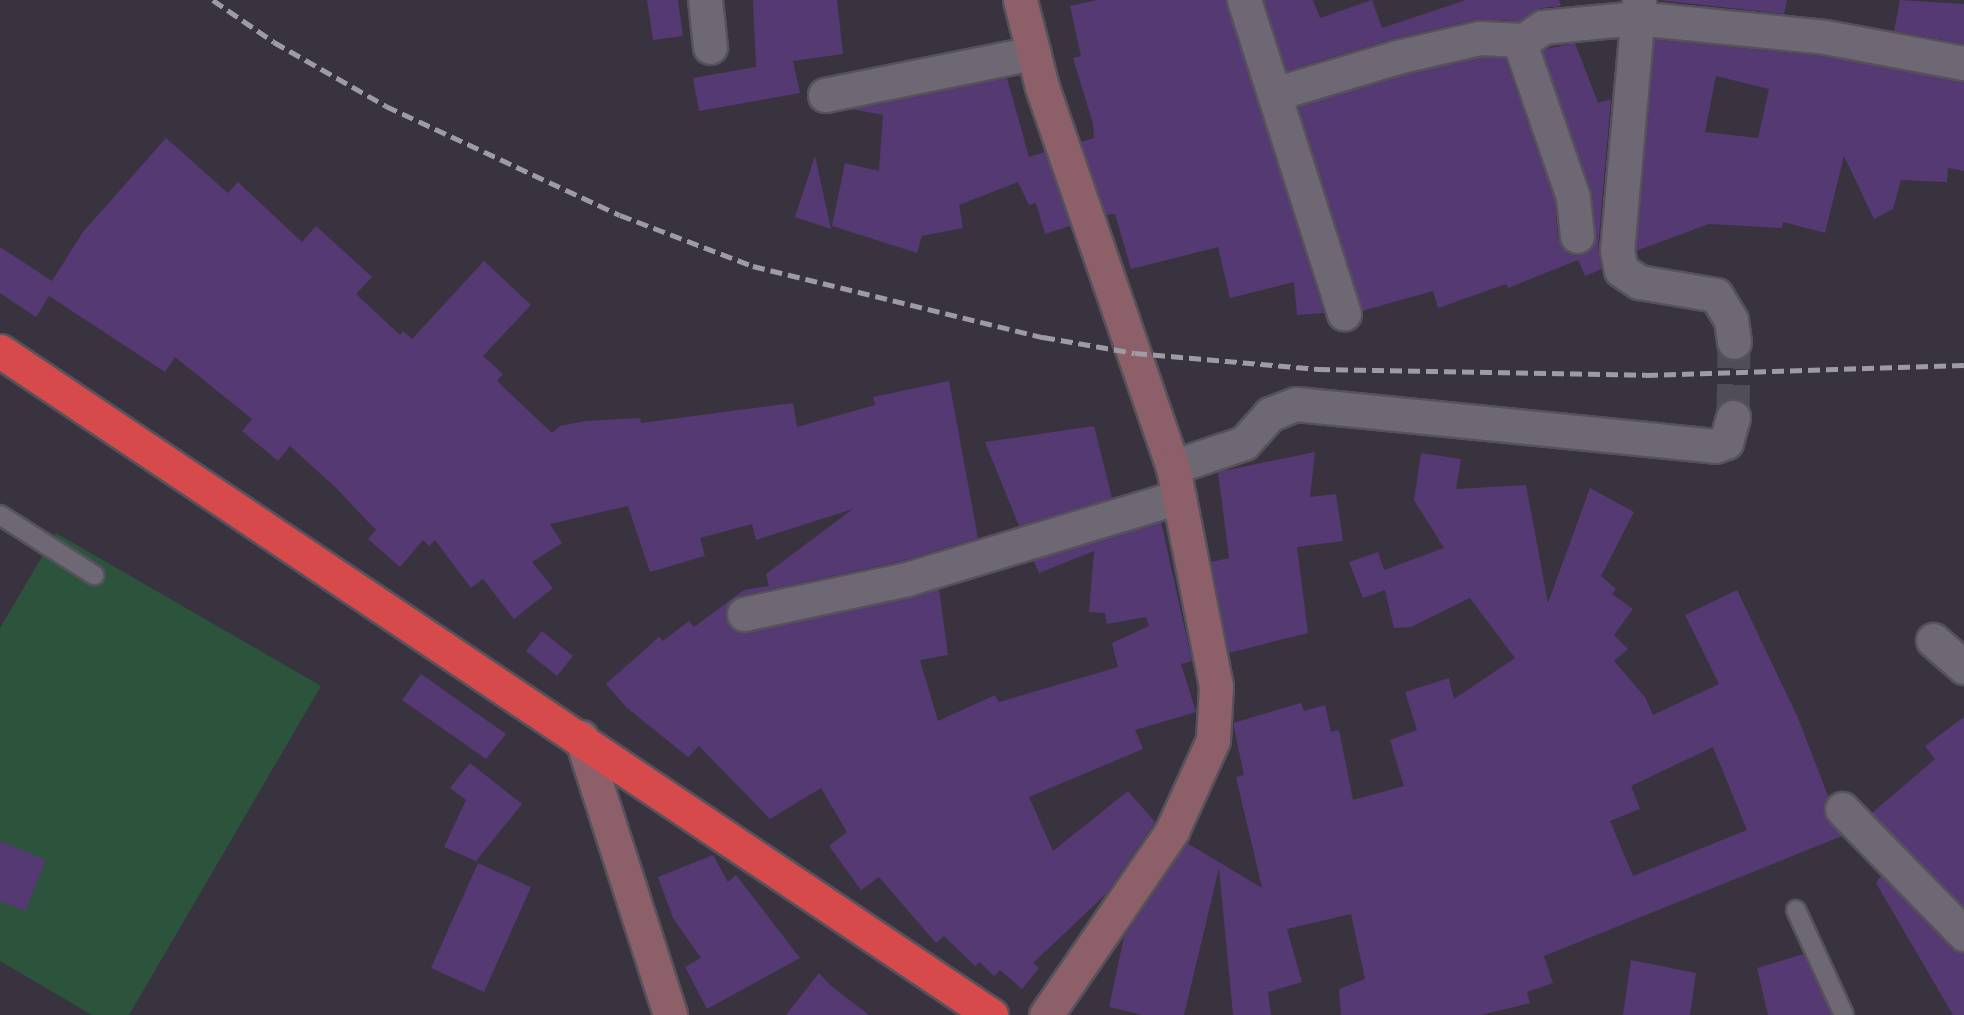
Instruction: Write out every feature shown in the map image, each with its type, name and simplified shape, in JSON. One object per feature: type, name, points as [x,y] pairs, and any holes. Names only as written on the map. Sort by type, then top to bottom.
[{"type":"highway","points":[[0,351],[582,737],[991,1015]]},
{"type":"street","points":[[705,0],[710,47]]},
{"type":"street","points":[[1020,0],[1034,53],[1176,482],[1212,646],[1216,686],[1213,740],[1172,831],[1046,1015]]},
{"type":"street","points":[[1244,0],[1344,313]]},
{"type":"street","points":[[1274,94],[1397,57],[1479,38],[1524,40],[1543,27],[1637,9],[1825,37],[1964,63]]},
{"type":"street","points":[[1637,9],[1617,250],[1621,270],[1639,282],[1716,295],[1731,320],[1734,342]]},
{"type":"street","points":[[1524,40],[1526,66],[1573,197],[1577,236]]},
{"type":"street","points":[[825,95],[1034,53]]},
{"type":"street","points":[[744,614],[907,579],[1176,482],[1244,443],[1270,414],[1296,404],[1715,446],[1726,442],[1733,417]]},
{"type":"street","points":[[1933,640],[1964,666]]},
{"type":"street","points":[[582,737],[670,1015]]},
{"type":"street","points":[[1842,809],[1964,934]]},
{"type":"lane","points":[[0,514],[94,574]]},
{"type":"lane","points":[[1796,910],[1844,1015]]},
{"type":"green space","points":[[56,533],[321,686],[129,1015],[92,1015],[0,961],[0,628]]},
{"type":"building","points":[[647,0],[678,0],[683,36],[653,40]]},
{"type":"building","points":[[753,0],[837,0],[843,54],[793,61],[800,93],[699,111],[693,78],[756,67]]},
{"type":"building","points":[[1097,0],[1226,0],[1324,313],[1297,315],[1294,282],[1230,298],[1218,247],[1131,269],[1115,214],[1106,215],[1081,142],[1094,138],[1093,124],[1073,58],[1081,56],[1070,6]]},
{"type":"building","points":[[1264,0],[1313,0],[1320,18],[1372,0],[1382,28],[1466,0],[1559,0],[1561,6],[1541,8],[1519,21],[1475,20],[1393,39],[1286,71]]},
{"type":"building","points":[[1657,0],[1787,0],[1784,14]]},
{"type":"building","points":[[1900,0],[1964,4],[1964,44],[1894,31]]},
{"type":"building","points":[[1654,39],[1822,56],[1964,81],[1964,171],[1948,168],[1947,182],[1901,180],[1893,209],[1874,219],[1844,156],[1825,233],[1783,222],[1782,228],[1709,224],[1636,251]],"holes":[[[1716,76],[1769,89],[1758,138],[1705,132]]]},
{"type":"building","points":[[1575,43],[1598,103],[1611,99],[1598,248],[1602,269],[1585,276],[1578,260],[1508,288],[1506,284],[1438,308],[1433,291],[1362,311],[1298,106],[1402,75],[1481,57],[1505,58],[1555,201],[1558,238],[1569,253],[1579,255],[1594,243],[1592,195],[1542,50]]},
{"type":"building","points":[[1007,78],[1029,157],[1045,152],[1070,226],[1045,234],[1036,203],[1029,205],[1018,182],[959,205],[963,228],[922,236],[917,253],[832,226],[845,163],[879,171],[883,115],[851,109]]},
{"type":"building","points":[[166,138],[228,193],[238,182],[302,242],[316,226],[372,277],[356,294],[400,335],[403,331],[412,339],[484,261],[531,305],[483,356],[503,374],[497,381],[552,433],[560,426],[585,421],[640,418],[641,423],[793,403],[797,427],[875,405],[873,397],[949,381],[978,538],[902,561],[740,596],[731,601],[726,617],[731,627],[748,632],[939,589],[948,655],[920,660],[938,721],[995,695],[999,702],[1118,667],[1112,643],[1149,626],[1146,617],[1107,624],[1105,613],[1089,612],[1094,551],[1039,573],[1033,560],[1161,522],[1192,661],[1181,664],[1196,712],[1135,730],[1143,749],[1029,797],[1053,851],[1128,791],[1155,822],[1106,894],[1033,963],[1039,968],[1022,989],[1000,970],[994,976],[980,962],[975,966],[944,936],[936,943],[879,877],[861,890],[829,846],[847,832],[821,788],[770,819],[699,746],[688,757],[626,707],[606,684],[659,637],[663,641],[689,621],[694,627],[744,590],[769,586],[766,574],[853,509],[756,540],[752,524],[700,538],[705,556],[650,572],[628,506],[550,524],[562,543],[532,562],[553,588],[514,619],[483,579],[471,588],[435,540],[429,546],[423,540],[400,567],[368,539],[376,530],[335,487],[290,446],[278,461],[242,431],[252,419],[175,357],[165,372],[49,296],[36,317],[0,293],[0,247],[52,281],[83,232]]},
{"type":"building","points":[[815,156],[831,229],[795,217]]},
{"type":"building","points":[[1094,426],[1112,498],[1019,526],[985,442]]},
{"type":"building","points":[[1315,452],[1310,497],[1336,494],[1343,541],[1297,547],[1308,633],[1229,653],[1211,562],[1229,558],[1218,472]]},
{"type":"building","points":[[1421,453],[1461,459],[1456,489],[1526,485],[1548,603],[1590,488],[1634,512],[1601,576],[1616,589],[1612,594],[1633,609],[1614,635],[1628,649],[1614,661],[1645,697],[1653,715],[1719,684],[1685,615],[1737,590],[1798,718],[1828,796],[1824,814],[1842,836],[1544,956],[1553,983],[1527,992],[1530,1003],[1481,1015],[1341,1015],[1339,989],[1365,979],[1351,914],[1287,929],[1302,982],[1268,992],[1271,1015],[1233,1015],[1219,868],[1184,1015],[1143,1015],[1109,1007],[1124,937],[1187,843],[1262,888],[1236,777],[1244,775],[1233,723],[1301,703],[1304,711],[1325,705],[1331,732],[1339,730],[1353,800],[1404,786],[1390,740],[1417,730],[1405,692],[1449,678],[1454,699],[1515,658],[1470,598],[1411,627],[1394,628],[1385,590],[1363,598],[1349,562],[1378,552],[1384,570],[1444,548],[1414,500]],"holes":[[[1713,747],[1747,830],[1633,876],[1610,821],[1640,809],[1631,786]]]},
{"type":"building","points":[[542,631],[573,656],[557,676],[526,651]]},
{"type":"building","points":[[421,674],[506,734],[486,759],[402,700]]},
{"type":"building","points":[[1964,717],[1964,907],[1872,813],[1935,759],[1925,746]]},
{"type":"building","points":[[470,763],[522,804],[476,861],[444,847],[466,800],[450,788]]},
{"type":"building","points":[[0,841],[46,860],[25,911],[0,901]]},
{"type":"building","points":[[713,855],[728,882],[736,875],[800,958],[707,1009],[685,967],[701,958],[673,918],[658,877]]},
{"type":"building","points":[[478,863],[531,887],[484,992],[431,968]]},
{"type":"building","points":[[1881,876],[1951,947],[1964,952],[1964,1015],[1953,1015],[1876,883]]},
{"type":"building","points":[[1804,954],[1832,1015],[1768,1015],[1757,968]]},
{"type":"building","points":[[1631,960],[1696,973],[1690,1015],[1623,1015]]},
{"type":"building","points":[[819,973],[830,985],[869,1015],[786,1015]]},
{"type":"tunnel","points":[[1733,417],[1734,342]]},
{"type":"railway","points":[[213,0],[274,42],[386,106],[620,215],[753,266],[1043,337],[1135,353],[1318,369],[1646,375],[1964,365]]}]
